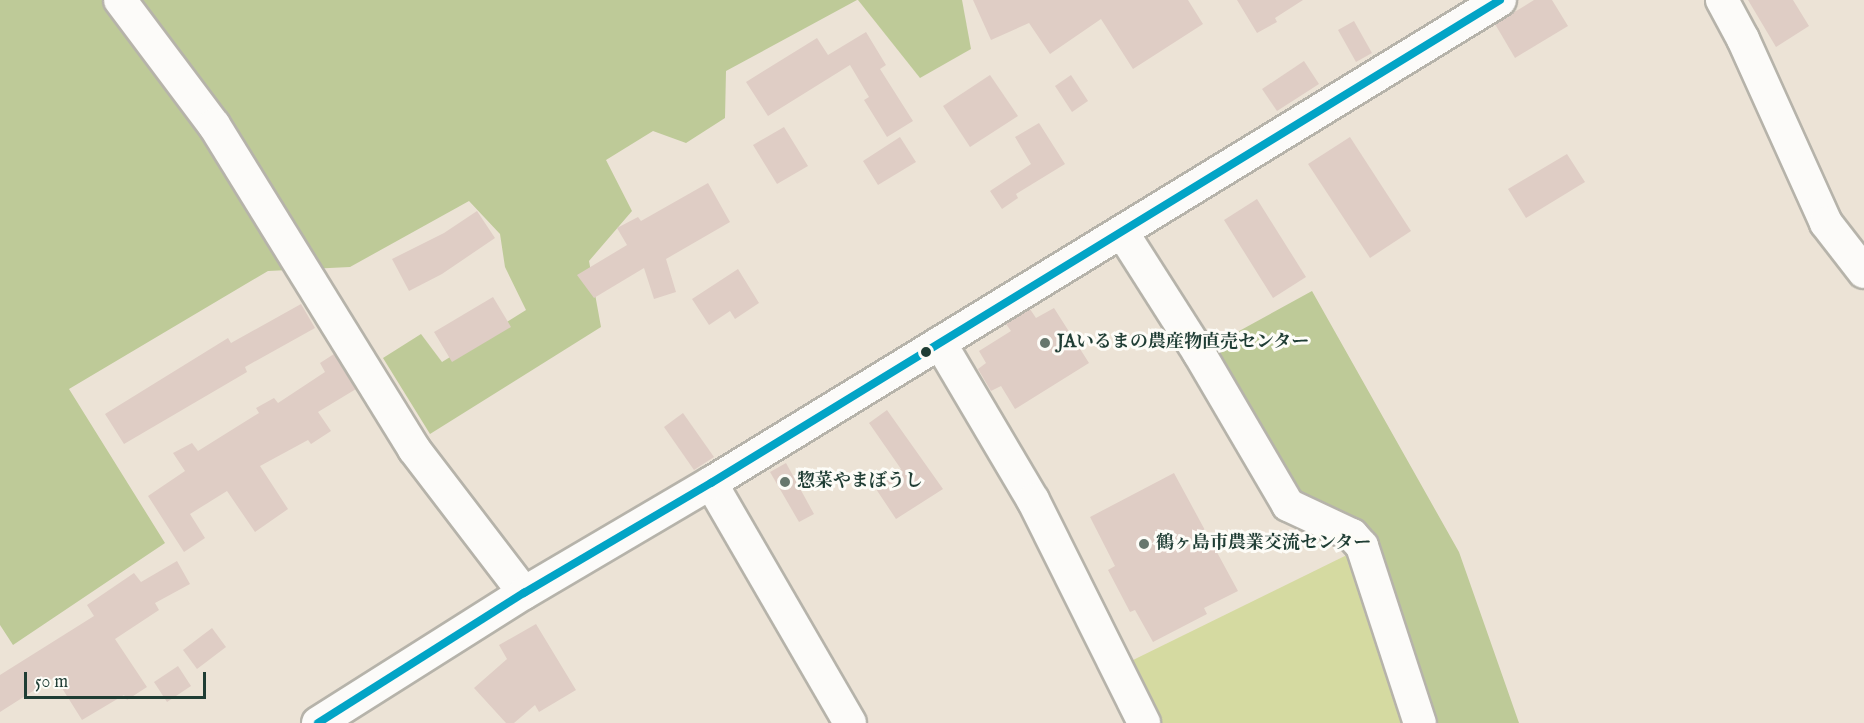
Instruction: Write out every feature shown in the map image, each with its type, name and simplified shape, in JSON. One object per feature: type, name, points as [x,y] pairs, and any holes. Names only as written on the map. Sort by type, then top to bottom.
[{"type":"street","points":[[120,0],[214,125],[414,449],[524,593]]},
{"type":"street","points":[[318,723],[524,593],[711,483],[1500,0]]},
{"type":"street","points":[[1722,0],[1743,39],[1826,223],[1864,272]]},
{"type":"street","points":[[1122,232],[1199,353],[1288,505],[1352,535],[1362,546],[1420,723]]},
{"type":"street","points":[[940,343],[1033,500],[1144,723]]},
{"type":"street","points":[[711,483],[850,723]]},
{"type":"green space","points":[[0,0],[857,0],[726,71],[725,118],[686,143],[653,131],[606,160],[632,211],[589,261],[601,327],[430,434],[383,358],[421,334],[442,362],[526,310],[505,267],[500,234],[469,201],[350,267],[268,271],[69,389],[165,543],[13,645],[0,625]]},
{"type":"green space","points":[[858,0],[962,0],[971,49],[920,78]]},
{"type":"green space","points":[[1312,291],[1459,552],[1519,723],[1420,723],[1362,546],[1312,517],[1199,353]]},
{"type":"green space","points":[[1357,550],[1410,723],[1159,723],[1129,662]]},
{"type":"building","points":[[973,0],[1188,0],[1203,24],[1133,69],[1101,19],[1050,54],[1029,23],[991,40]]},
{"type":"building","points":[[1237,0],[1303,0],[1275,18],[1277,22],[1257,33]]},
{"type":"building","points":[[1534,0],[1552,0],[1568,26],[1515,58],[1495,24]]},
{"type":"building","points":[[1748,0],[1793,0],[1809,26],[1776,47]]},
{"type":"building","points":[[1354,21],[1372,53],[1356,62],[1338,30]]},
{"type":"building","points":[[866,32],[886,65],[880,69],[913,121],[887,137],[864,100],[869,97],[850,65],[768,116],[746,82],[817,38],[828,55]]},
{"type":"building","points":[[1304,61],[1319,84],[1277,111],[1262,89]]},
{"type":"building","points":[[990,75],[1018,116],[970,147],[943,106]]},
{"type":"building","points":[[1071,75],[1088,101],[1072,112],[1055,86]]},
{"type":"building","points":[[1039,123],[1065,164],[1016,194],[1018,198],[1002,209],[990,191],[1031,164],[1015,137]]},
{"type":"building","points":[[784,127],[808,166],[777,184],[753,145]]},
{"type":"building","points":[[900,137],[916,162],[878,185],[863,161]]},
{"type":"building","points":[[1350,137],[1411,231],[1370,258],[1308,164]]},
{"type":"building","points":[[1567,154],[1585,182],[1526,218],[1508,189]]},
{"type":"building","points":[[708,183],[730,222],[666,259],[676,292],[654,299],[644,268],[594,298],[577,275],[627,245],[617,228],[638,217],[641,221]]},
{"type":"building","points":[[1257,199],[1306,277],[1273,298],[1224,220]]},
{"type":"building","points":[[477,211],[495,238],[442,274],[409,291],[392,259],[444,233]]},
{"type":"building","points":[[738,269],[759,303],[735,319],[730,311],[709,325],[692,299]]},
{"type":"building","points":[[493,297],[511,327],[452,362],[434,332]]},
{"type":"building","points":[[301,304],[315,328],[245,367],[247,372],[124,444],[105,414],[228,338],[231,343]]},
{"type":"building","points":[[1054,308],[1089,363],[1015,409],[1001,386],[991,391],[978,369],[986,363],[979,351],[1011,331],[1006,324],[1030,309],[1036,318]]},
{"type":"building","points":[[334,354],[356,389],[318,412],[331,431],[311,444],[308,440],[260,466],[288,509],[255,532],[227,491],[190,514],[205,538],[184,552],[148,496],[185,471],[173,453],[192,443],[198,451],[259,413],[256,408],[274,398],[278,403],[325,372],[320,363]]},
{"type":"building","points":[[887,410],[943,489],[896,519],[874,486],[901,469],[869,423]]},
{"type":"building","points":[[683,413],[714,457],[694,470],[664,427]]},
{"type":"building","points":[[786,463],[814,514],[799,522],[770,472]]},
{"type":"building","points":[[1174,473],[1238,591],[1204,608],[1207,614],[1153,642],[1135,610],[1130,612],[1108,570],[1115,566],[1090,517]]},
{"type":"building","points":[[177,561],[190,584],[155,603],[159,610],[115,639],[147,687],[127,700],[124,695],[82,720],[55,677],[0,712],[0,675],[94,616],[87,605],[134,573],[141,582]]},
{"type":"building","points":[[536,624],[576,690],[539,712],[535,705],[514,723],[506,723],[474,688],[507,659],[499,645]]},
{"type":"building","points":[[212,628],[226,647],[197,669],[183,650]]},
{"type":"building","points":[[178,666],[191,686],[167,702],[154,682]]},
{"type":"transit line","points":[[318,723],[524,593],[711,483],[1500,0]]},
{"type":"place","name":"JAいるまの農産物直売センター","points":[[1045,343]]},
{"type":"place","name":"惣菜やまぼうし","points":[[785,482]]},
{"type":"place","name":"鶴ヶ島市農業交流センター","points":[[1144,544]]}]
